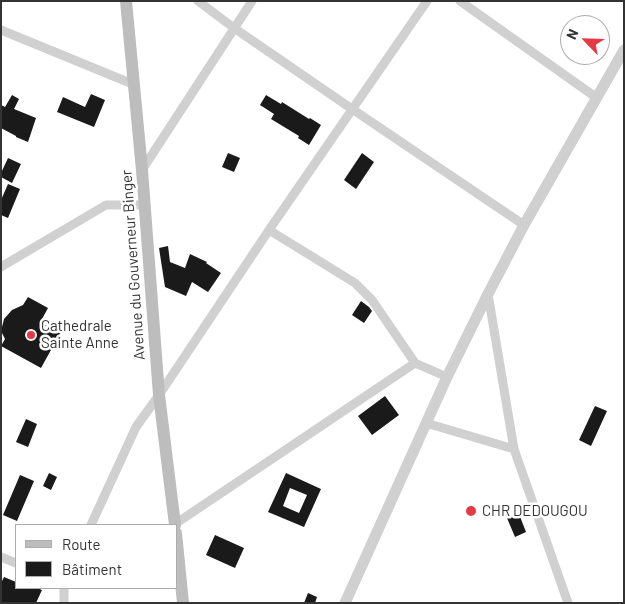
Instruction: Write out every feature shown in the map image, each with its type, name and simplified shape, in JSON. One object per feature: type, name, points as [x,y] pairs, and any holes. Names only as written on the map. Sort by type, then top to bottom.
[{"type":"main road","name":"Avenue du Gouverneur Binger","points":[[126,1],[135,85],[159,395],[175,524]]},
{"type":"main road","name":"Avenue du Gouverneur Binger","points":[[178,549],[183,603]]},
{"type":"street","points":[[198,1],[234,28],[524,225]]},
{"type":"street","points":[[142,170],[252,1]]},
{"type":"street","points":[[91,524],[136,427],[426,1]]},
{"type":"street","points":[[460,1],[597,98]]},
{"type":"street","points":[[1,30],[135,85]]},
{"type":"street","points":[[345,603],[447,377],[488,294],[524,225],[624,50]]},
{"type":"street","points":[[1,267],[106,205],[145,205]]},
{"type":"street","points":[[269,230],[356,283],[372,300],[415,363],[447,377]]},
{"type":"street","points":[[488,294],[514,449],[568,603]]},
{"type":"street","points":[[178,527],[415,363]]},
{"type":"street","points":[[426,424],[514,449]]},
{"type":"street","points":[[1,557],[15,564]]},
{"type":"street","points":[[64,589],[64,603]]},
{"type":"building","points":[[91,94],[105,100],[94,127],[57,112],[63,97],[85,107]]},
{"type":"building","points":[[12,95],[19,99],[14,109],[36,118],[28,142],[1,128],[1,105],[5,107]]},
{"type":"building","points":[[266,95],[281,104],[282,102],[321,125],[309,145],[298,138],[299,136],[271,119],[274,114],[260,105]]},
{"type":"building","points":[[228,153],[240,158],[234,172],[222,167]]},
{"type":"building","points":[[362,153],[374,162],[356,189],[344,180]]},
{"type":"building","points":[[8,158],[21,164],[12,183],[1,177]]},
{"type":"building","points":[[8,184],[20,189],[8,218],[1,215],[1,200]]},
{"type":"building","points":[[168,246],[170,262],[185,268],[190,254],[207,262],[221,273],[208,292],[192,282],[186,296],[165,287],[159,248]]},
{"type":"building","name":"Cathedrale Sainte Anne","points":[[28,297],[48,308],[42,319],[62,330],[41,368],[1,346],[5,339],[1,331],[4,319],[12,310],[23,305]]},
{"type":"building","points":[[361,301],[372,311],[364,323],[352,315]]},
{"type":"building","points":[[385,396],[399,415],[372,435],[358,416]]},
{"type":"building","points":[[595,406],[607,411],[591,446],[579,440]]},
{"type":"building","points":[[26,419],[37,424],[28,447],[16,442]]},
{"type":"building","points":[[49,473],[57,477],[51,490],[43,486]]},
{"type":"building","points":[[286,473],[321,489],[304,527],[268,512]],"holes":[[[290,488],[307,495],[299,513],[283,506]]]},
{"type":"building","points":[[20,475],[34,481],[17,521],[3,515]]},
{"type":"building","points":[[519,514],[526,532],[515,537],[507,518]]},
{"type":"building","points":[[215,535],[244,548],[235,568],[206,555]]},
{"type":"building","points":[[4,577],[15,582],[15,589],[42,590],[36,603],[1,603],[1,583]]},
{"type":"building","points":[[308,593],[317,597],[315,603],[304,603]]},
{"type":"place","name":"Cathedrale Sainte Anne","points":[[31,335]]},
{"type":"place","name":"CHR DEDOUGOU","points":[[471,511]]}]
